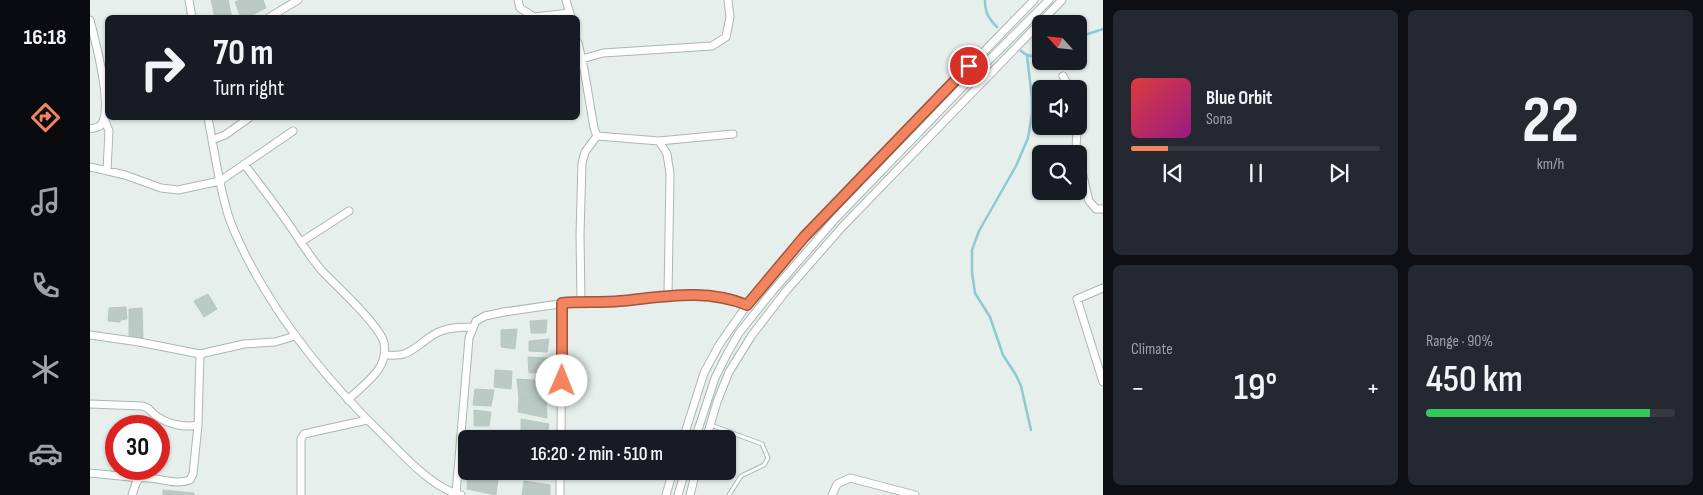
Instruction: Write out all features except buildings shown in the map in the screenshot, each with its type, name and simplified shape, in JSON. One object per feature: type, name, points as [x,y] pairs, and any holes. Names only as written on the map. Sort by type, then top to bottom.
[{"type":"street","points":[[189,0],[192,15]]},
{"type":"street","points":[[273,15],[298,0]]},
{"type":"street","points":[[518,0],[520,8],[525,15]]},
{"type":"street","points":[[566,0],[570,15]]},
{"type":"street","points":[[582,59],[604,53],[712,46],[726,37],[730,18],[728,0]]},
{"type":"street","points":[[686,430],[704,373],[719,345],[747,305],[804,237],[1034,0]]},
{"type":"street","points":[[698,430],[715,378],[726,354],[771,292],[836,218],[1049,0]]},
{"type":"street","points":[[709,430],[729,372],[752,335],[786,291],[843,226],[1062,0]]},
{"type":"street","points":[[90,20],[101,60],[105,92],[104,118],[109,131],[107,170]]},
{"type":"street","points":[[580,51],[597,136]]},
{"type":"street","points":[[1063,76],[1065,80]]},
{"type":"street","points":[[90,129],[99,127],[104,118]]},
{"type":"street","points":[[208,120],[227,212],[262,288],[295,336],[348,400],[442,492],[459,494],[469,338],[476,321],[485,316],[562,303],[618,301],[668,295],[696,294],[731,298],[747,305]]},
{"type":"street","points":[[212,140],[225,135],[246,120]]},
{"type":"street","points":[[90,167],[107,170],[161,188],[178,190],[220,181],[293,131]]},
{"type":"street","points":[[597,136],[660,141],[733,134]]},
{"type":"street","points":[[581,302],[582,163],[584,152],[597,136]]},
{"type":"street","points":[[660,141],[667,154],[670,174],[668,295]]},
{"type":"street","points":[[244,164],[324,273],[374,326],[384,341],[384,355],[381,368],[348,400]]},
{"type":"street","points":[[1087,193],[1089,201],[1096,209],[1103,209]]},
{"type":"street","points":[[301,242],[349,211]]},
{"type":"street","points":[[1103,288],[1077,299],[1103,382]]},
{"type":"street","points":[[561,430],[562,303]]},
{"type":"street","points":[[384,355],[402,354],[410,351],[428,337],[442,331],[461,327],[473,327]]},
{"type":"street","points":[[90,335],[200,354],[244,344],[275,342],[295,336]]},
{"type":"street","points":[[163,480],[182,483],[190,480],[193,474],[198,424],[200,354]]},
{"type":"street","points":[[90,404],[148,407],[154,414],[166,422],[190,426],[198,424]]},
{"type":"street","points":[[301,495],[301,439],[304,434],[367,420]]},
{"type":"street","points":[[90,473],[105,474]]},
{"type":"street","points":[[832,495],[837,484],[850,478],[915,495]]},
{"type":"street","points":[[132,495],[138,480]]},
{"type":"street","points":[[560,480],[560,495]]},
{"type":"street","points":[[666,495],[670,480]]},
{"type":"street","points":[[678,495],[682,480]]},
{"type":"street","points":[[690,495],[694,480]]},
{"type":"lane","points":[[710,425],[762,444],[768,458],[764,465],[741,476],[729,495]]},
{"type":"waterway","points":[[985,0],[988,15],[997,27]]},
{"type":"waterway","points":[[1088,34],[1103,29]]},
{"type":"waterway","points":[[1021,51],[1032,56]]},
{"type":"waterway","points":[[1027,56],[1032,98],[1032,114],[1028,138],[1016,166],[979,231],[972,250],[972,272],[975,293],[990,317],[1003,355],[1021,386],[1031,430]]},
{"type":"route","points":[[562,381],[562,303],[618,301],[668,295],[696,294],[731,298],[747,305],[804,237],[969,66]]}]
